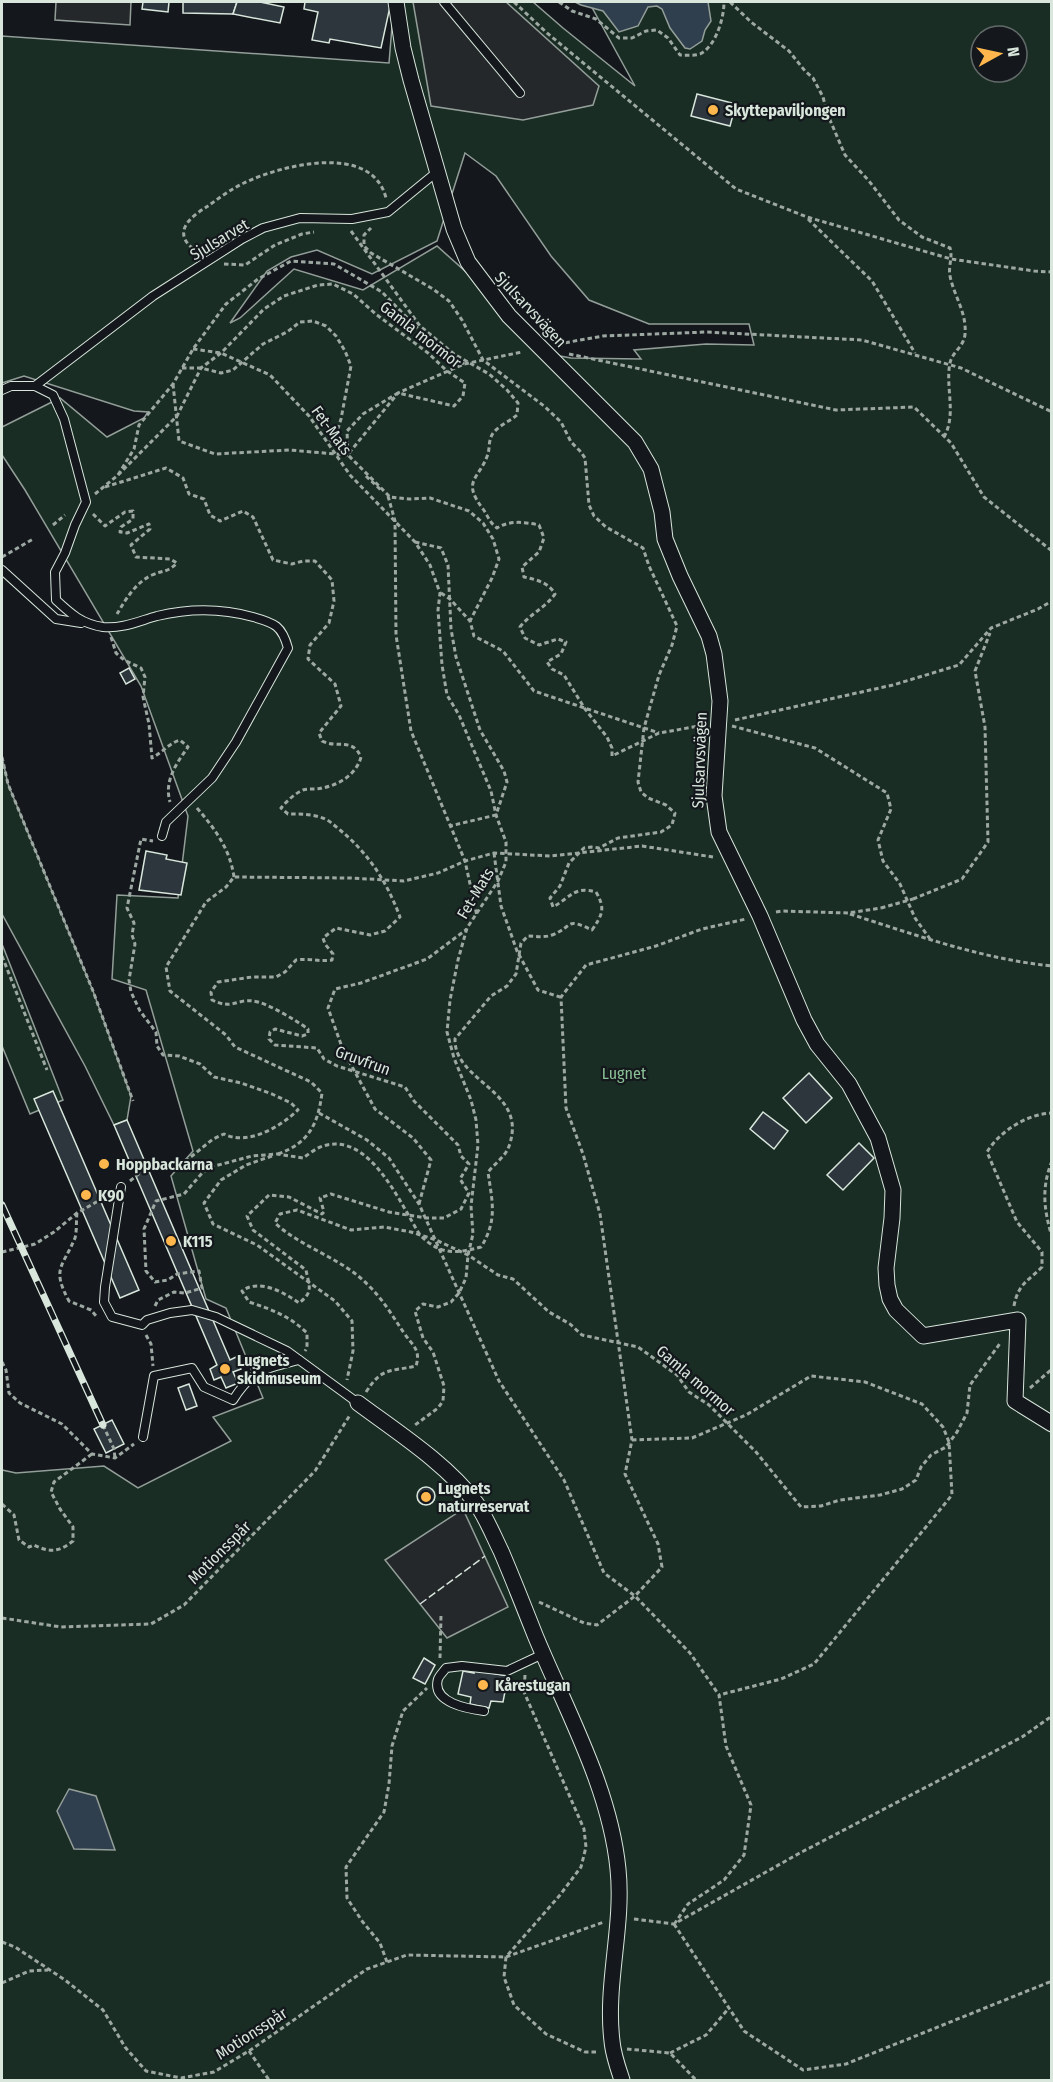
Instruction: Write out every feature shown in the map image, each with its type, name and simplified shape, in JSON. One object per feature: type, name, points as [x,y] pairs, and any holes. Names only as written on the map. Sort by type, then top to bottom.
[{"type":"street","name":"Sjulsarvsvägen","points":[[396,2],[403,48],[454,229],[468,262],[509,316],[635,442],[651,469],[662,512],[665,539],[709,636],[718,675],[719,722],[715,761],[715,814],[719,832],[760,916],[804,1020],[817,1044],[849,1084],[878,1138],[893,1190],[886,1268],[887,1285],[896,1310],[922,1336],[1018,1320]]},
{"type":"street","points":[[1018,1320],[1015,1401],[1052,1424]]},
{"type":"street","points":[[358,1404],[434,1461],[476,1503],[489,1526],[605,1801],[615,1837],[618,1872],[611,2028],[622,2080]]},
{"type":"lane","points":[[444,2],[520,93]]},
{"type":"lane","name":"Sjulsarvet","points":[[35,386],[153,296],[263,228],[300,218],[352,219],[386,212],[438,171]]},
{"type":"lane","points":[[2,390],[11,386],[35,386],[53,395],[64,419],[86,502],[55,572],[56,600],[85,623]]},
{"type":"lane","points":[[2,570],[56,619],[105,627],[131,625],[188,610],[217,609],[271,621],[284,633],[288,648],[236,742],[212,778],[166,822],[162,836]]},
{"type":"lane","points":[[121,1187],[105,1302],[112,1317],[142,1324],[147,1320],[170,1313],[192,1310],[216,1317],[287,1351],[358,1404]]},
{"type":"lane","points":[[143,1437],[154,1376],[192,1368],[204,1387],[233,1400],[244,1383],[259,1370],[299,1360]]},
{"type":"lane","points":[[484,1711],[458,1707],[444,1698],[438,1689],[438,1679],[446,1668],[462,1666],[507,1671],[543,1654]]},
{"type":"path","points":[[514,2],[547,33],[736,189],[807,217],[951,259],[1052,272]]},
{"type":"path","points":[[559,2],[572,10],[596,19],[619,38],[632,38],[646,31],[657,30],[668,38],[680,55],[691,56],[700,53],[717,34],[724,2]]},
{"type":"path","points":[[730,2],[751,22],[789,51],[813,78],[823,97],[826,113],[845,155],[899,219],[922,237],[950,248],[952,255],[949,273],[964,320],[965,335],[961,347],[951,358],[949,364],[951,402],[947,431],[944,436]]},
{"type":"path","points":[[317,231],[275,244],[245,265],[233,266],[210,260],[189,246],[183,236],[185,227],[193,217],[243,183],[280,169],[297,165],[352,165],[375,176],[384,190],[388,207],[364,235],[364,246],[371,253],[433,289],[448,301],[462,320],[483,360],[544,406],[561,422],[571,442],[585,458],[589,505],[594,516],[606,527],[643,548],[662,597],[677,626],[659,675],[644,728],[638,782],[641,792],[675,813],[672,825],[661,832],[618,838],[599,848],[591,847],[578,853],[569,863],[560,886],[550,898],[553,907],[572,893],[583,889],[596,892],[602,901],[601,917],[592,930],[576,922],[545,937],[528,936],[521,943],[516,974],[507,986],[491,996],[456,1040],[455,1048],[464,1065],[506,1105],[512,1118],[513,1130],[512,1140],[506,1154],[488,1172],[493,1223],[481,1247],[468,1252]]},
{"type":"path","points":[[807,217],[872,281],[915,355]]},
{"type":"path","points":[[345,226],[355,233],[420,326],[454,354],[489,374],[518,403],[517,415],[495,431],[489,441],[489,451],[474,477],[472,486],[474,498],[487,515],[489,522],[496,528],[505,523],[526,522],[539,525],[544,538],[539,552],[522,567],[524,577],[542,582],[551,587],[555,594],[547,606],[524,621],[520,627],[525,638],[539,645],[558,639],[566,642],[561,654],[547,662],[552,669],[564,675],[585,709],[607,737],[612,748],[612,756],[659,733],[781,711],[893,686],[959,665],[992,628],[1052,601]]},
{"type":"path","points":[[86,502],[118,475],[134,449],[140,425],[173,384],[193,350],[226,304],[258,279],[291,261],[333,264],[382,292],[426,337],[464,364]]},
{"type":"path","name":"Gamla mormor","points":[[118,475],[177,416],[201,368],[221,353],[264,309],[284,296],[318,285],[333,284],[353,294],[428,353],[447,371],[465,383],[463,396],[454,406],[398,393]]},
{"type":"path","points":[[182,368],[201,368],[221,373],[233,370],[263,344],[287,332],[300,322],[313,321],[326,326],[336,336],[351,366],[341,419],[336,435],[327,443]]},
{"type":"path","points":[[470,621],[499,559],[493,539],[483,523],[469,511],[430,498],[390,497],[374,485],[348,455],[347,431],[363,414],[398,393],[464,364],[603,336],[707,332],[862,340],[961,368],[1052,412]]},
{"type":"path","points":[[541,348],[836,410],[914,407],[951,443],[984,497],[1052,550]]},
{"type":"path","name":"Fet-Mats","points":[[193,350],[221,353],[270,375],[309,416],[350,475],[415,542],[430,565],[440,593],[438,610],[442,665],[447,695],[459,715],[487,781],[506,842],[507,854],[498,881],[467,928],[450,1000],[447,1032],[454,1058],[471,1100],[478,1136],[471,1206],[473,1234],[468,1252],[466,1278],[459,1293]]},
{"type":"path","points":[[173,384],[179,441],[215,454],[289,450],[348,455]]},
{"type":"path","points":[[348,455],[398,393]]},
{"type":"path","name":"Gruvfrun","points":[[105,487],[166,468],[183,478],[189,494],[204,499],[210,515],[220,520],[243,511],[253,517],[273,560],[292,564],[315,561],[332,580],[334,601],[329,623],[310,645],[308,658],[335,684],[341,706],[319,733],[322,741],[331,746],[347,744],[357,749],[361,757],[358,768],[339,782],[323,788],[304,790],[288,799],[281,808],[288,814],[303,814],[327,819],[369,858],[384,880],[400,917],[385,931],[370,935],[336,928],[323,938],[333,954],[332,960],[320,962],[309,958],[296,960],[285,972],[276,977],[252,977],[218,982],[211,992],[212,1000],[222,1005],[254,1001],[286,1014],[308,1029],[308,1034],[302,1036],[275,1029],[270,1032],[269,1039],[275,1045],[317,1048],[324,1059],[356,1073],[405,1087],[414,1101],[458,1145],[461,1156],[469,1164],[460,1179],[469,1193],[462,1209],[444,1218],[426,1218],[389,1212],[331,1194],[320,1198],[324,1212],[322,1214],[289,1197],[269,1195],[247,1216],[253,1230],[306,1270],[309,1282]]},
{"type":"path","points":[[390,497],[395,521],[396,635],[411,731],[465,861],[477,916]]},
{"type":"path","points":[[52,525],[65,515]]},
{"type":"path","points":[[2,557],[33,539]]},
{"type":"path","points":[[415,542],[441,548],[448,564],[451,629],[456,657],[480,730],[504,771],[507,782],[496,815],[450,826]]},
{"type":"path","points":[[440,593],[450,599],[470,621],[474,636],[503,651],[534,691],[659,733]]},
{"type":"path","points":[[782,911],[848,913],[881,908],[913,899],[962,879],[988,842],[985,727],[975,671],[992,628]]},
{"type":"path","points":[[719,722],[815,748],[887,793],[891,809],[878,840],[883,861],[900,884],[915,918],[930,939]]},
{"type":"path","points":[[2,757],[8,784],[93,991],[134,1101]]},
{"type":"path","points":[[190,800],[216,830],[232,862],[234,877],[226,887],[206,902],[166,967],[170,991],[226,1035],[235,1047],[311,1082],[322,1093],[319,1113],[307,1138],[285,1152],[246,1165],[221,1180],[204,1203],[213,1224],[257,1245],[309,1282],[308,1297],[299,1303],[288,1295],[260,1285],[246,1288],[243,1291],[249,1302],[271,1309],[297,1324],[307,1333],[307,1348],[299,1360]]},
{"type":"path","points":[[234,877],[404,881],[438,873],[465,861],[494,853],[551,856],[642,846],[731,859]]},
{"type":"path","points":[[494,853],[501,906],[519,956],[538,990],[561,997]]},
{"type":"path","points":[[848,913],[930,939],[1022,963],[1052,966]]},
{"type":"path","points":[[518,1593],[584,1623],[597,1625],[635,1596],[662,1567],[658,1544],[625,1474],[632,1440],[600,1214],[583,1154],[566,1108],[561,997],[586,965],[656,946],[702,929],[760,916]]},
{"type":"path","points":[[419,1204],[431,1160],[413,1138],[375,1109],[342,1050],[328,1008],[335,989],[361,983],[427,959],[467,928]]},
{"type":"path","points":[[2,956],[47,1070]]},
{"type":"path","points":[[319,1113],[367,1140],[389,1158],[426,1218],[499,1382],[564,1480],[604,1573],[635,1596],[690,1653],[719,1695],[726,1746],[750,1805],[744,1855],[724,1880],[688,1904],[674,1924]]},
{"type":"path","points":[[1018,1320],[1014,1306],[1016,1295],[1021,1284],[1042,1267],[1042,1252],[1017,1222],[987,1152],[995,1140],[1030,1117],[1052,1113]]},
{"type":"path","points":[[142,1324],[158,1300],[174,1292],[185,1293],[202,1288],[199,1271],[177,1274],[168,1280],[155,1282],[146,1271],[144,1229],[156,1201],[184,1194],[203,1172],[212,1167],[252,1156],[277,1154],[303,1158],[321,1146],[336,1144],[348,1146],[381,1170],[407,1215],[427,1242],[440,1250],[462,1252]]},
{"type":"path","points":[[1052,1161],[1046,1177],[1044,1212],[1052,1237]]},
{"type":"path","points":[[2,1252],[35,1244],[77,1213],[121,1187],[146,1168]]},
{"type":"path","name":"Gamla mormor","points":[[358,1404],[378,1376],[388,1371],[416,1366],[418,1357],[414,1346],[388,1308],[367,1283],[324,1254],[284,1232],[275,1223],[280,1214],[297,1210],[351,1230],[384,1227],[436,1240],[462,1252],[468,1252],[498,1275],[513,1279],[549,1312],[570,1324],[582,1335],[638,1347],[677,1375],[688,1392],[709,1405],[727,1422],[756,1452],[801,1507],[821,1506],[840,1500],[880,1495],[902,1489],[916,1480],[921,1467],[931,1455],[946,1447],[957,1432],[967,1413],[970,1385],[1018,1320]]},
{"type":"path","points":[[77,1213],[76,1236],[63,1259],[58,1277],[69,1300],[91,1310],[98,1319]]},
{"type":"path","name":"Motionsspår","points":[[2,1618],[61,1627],[151,1624],[184,1605],[315,1471],[350,1416],[344,1393],[353,1351],[352,1321],[335,1302],[309,1282]]},
{"type":"path","points":[[397,1432],[404,1427],[415,1425],[438,1407],[442,1401],[444,1386],[433,1352],[423,1338],[415,1311],[423,1304],[438,1307],[451,1302],[459,1293]]},
{"type":"path","points":[[151,1344],[154,1376]]},
{"type":"path","points":[[2,1362],[6,1370],[9,1393],[20,1403],[62,1424],[92,1454],[115,1458],[143,1437]]},
{"type":"path","points":[[1015,1401],[1052,1369]]},
{"type":"path","points":[[632,1440],[692,1438],[746,1415],[811,1376],[865,1382],[922,1404],[943,1427],[949,1442],[952,1495],[814,1664],[781,1679],[719,1695]]},
{"type":"path","points":[[103,1425],[114,1449],[115,1458]]},
{"type":"path","points":[[2,1504],[14,1515],[19,1540],[29,1547],[34,1545],[48,1551],[62,1550],[73,1541],[73,1527],[51,1492],[54,1482],[92,1454]]},
{"type":"path","points":[[440,1663],[441,1615]]},
{"type":"path","points":[[526,1662],[524,1692],[584,1829],[586,1847],[580,1867],[560,1895],[506,1957],[504,1977],[514,2005],[546,2034],[585,2052],[599,2051]]},
{"type":"path","points":[[387,1962],[380,1943],[347,1898],[346,1868],[384,1812],[392,1746],[403,1711],[432,1683]]},
{"type":"path","points":[[506,1957],[617,1918],[674,1924],[798,1854],[1022,1737],[1052,1716]]},
{"type":"path","points":[[674,1924],[744,2031],[803,2070],[846,2064],[1052,1981]]},
{"type":"path","name":"Motionsspår","points":[[2,1942],[15,1947],[104,2010],[125,2048],[146,2071],[182,2078],[214,2072],[249,2051],[367,1969],[407,1955],[506,1957]]},
{"type":"path","points":[[2,1983],[29,1971],[48,1970]]},
{"type":"path","points":[[626,2049],[670,2053],[706,2035],[729,2008]]},
{"type":"path","points":[[249,2051],[269,2080]]},
{"type":"path","points":[[670,2053],[696,2080]]},
{"type":"green space","name":"Lugnet","points":[[394,2],[533,2],[635,86],[589,2],[1051,2],[1051,2080],[2,2080],[2,1470],[16,1473],[104,1466],[138,1488],[231,1441],[213,1417],[263,1398],[226,1308],[206,1299],[171,1176],[193,1151],[146,990],[112,979],[117,895],[178,898],[188,816],[141,686],[2,455],[2,427],[60,398],[107,437],[144,418],[148,412],[134,411],[24,376],[2,383],[2,36],[389,63]],"holes":[[[465,153],[496,176],[551,256],[589,300],[649,324],[749,324],[754,345],[706,344],[634,350],[641,359],[560,356],[437,246],[363,290],[294,269],[240,318],[230,323],[267,271],[291,257],[317,250],[372,274],[437,241]]]},
{"type":"green space","points":[[2,757],[8,784],[93,991],[131,1096],[127,1120],[114,1125],[85,1066],[2,914]]},
{"type":"green space","points":[[2,944],[63,1100],[30,1114],[2,1046]]},
{"type":"shaded area","points":[[56,2],[131,2],[130,25],[55,20]]},
{"type":"shaded area","points":[[413,2],[506,2],[599,86],[593,105],[523,120],[431,106]]},
{"type":"shaded area","points":[[463,1509],[508,1607],[447,1638],[385,1560]]},
{"type":"water","points":[[575,2],[708,2],[711,21],[702,41],[690,49],[685,48],[670,28],[662,9],[657,6],[648,7],[638,26],[619,32],[603,11]]},
{"type":"water","points":[[69,1789],[96,1796],[115,1850],[74,1849],[57,1811]]},
{"type":"building","points":[[143,2],[169,2],[168,12],[142,9]]},
{"type":"building","points":[[183,2],[237,2],[233,14],[183,13]]},
{"type":"building","points":[[237,2],[260,2],[284,7],[280,23],[233,14]]},
{"type":"building","points":[[305,2],[391,2],[381,48],[330,39],[329,43],[312,40],[318,12],[304,9]]},
{"type":"building","name":"Skyttepaviljongen","points":[[697,94],[736,104],[730,126],[691,116]]},
{"type":"building","points":[[129,668],[135,679],[126,684],[120,673]]},
{"type":"building","points":[[146,851],[167,855],[166,859],[187,863],[181,895],[139,890]]},
{"type":"building","points":[[809,1073],[832,1098],[806,1123],[783,1098]]},
{"type":"building","name":"K90","points":[[53,1091],[139,1290],[120,1298],[34,1099]]},
{"type":"building","points":[[763,1112],[788,1131],[774,1149],[750,1129]]},
{"type":"building","name":"K115","points":[[127,1120],[230,1360],[236,1357],[241,1369],[233,1372],[238,1383],[226,1388],[221,1377],[214,1380],[210,1369],[217,1365],[114,1125]]},
{"type":"building","points":[[859,1143],[874,1158],[843,1190],[827,1175]]},
{"type":"building","points":[[189,1384],[197,1406],[186,1410],[178,1388]]},
{"type":"building","points":[[112,1420],[124,1444],[106,1453],[94,1429]]},
{"type":"building","name":"Lugnets naturreservat","points":[[422,1487],[430,1487],[435,1492],[433,1503],[422,1505],[417,1500],[417,1492]]},
{"type":"building","points":[[424,1658],[435,1665],[425,1684],[413,1678]]},
{"type":"building","name":"Kårestugan","points":[[474,1670],[508,1676],[503,1702],[491,1701],[489,1708],[470,1704],[471,1697],[458,1694],[463,1671],[474,1673]]},
{"type":"railway","points":[[2,1205],[103,1425]]},
{"type":"fence","points":[[420,1604],[485,1556]]},
{"type":"place","name":"Skyttepaviljongen","points":[[713,110]]},
{"type":"place","name":"Hoppbackarna","points":[[104,1164]]},
{"type":"place","name":"K90","points":[[86,1195]]},
{"type":"place","name":"K115","points":[[171,1241]]},
{"type":"place","name":"Lugnets skidmuseum","points":[[225,1369]]},
{"type":"place","name":"Lugnets naturreservat","points":[[426,1497]]},
{"type":"place","name":"Kårestugan","points":[[483,1685]]}]
